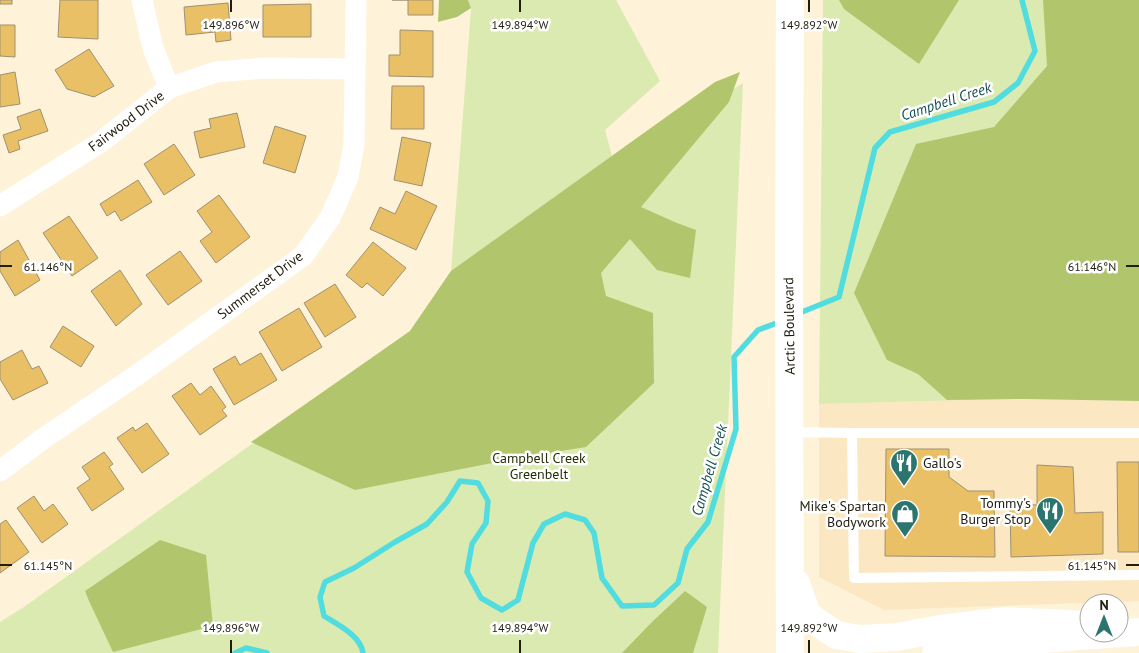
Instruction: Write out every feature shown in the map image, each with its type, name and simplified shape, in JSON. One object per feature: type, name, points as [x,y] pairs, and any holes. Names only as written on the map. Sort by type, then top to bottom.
[{"type":"main road","name":"Arctic Boulevard","points":[[790,0],[790,653]]},
{"type":"main road","points":[[790,568],[807,615],[836,635],[860,639],[897,637],[940,629],[1006,621],[1079,625]]},
{"type":"main road","points":[[936,653],[988,644],[1139,631]]},
{"type":"street","points":[[142,0],[153,48],[169,88]]},
{"type":"street","name":"Summerset Drive","points":[[0,471],[303,256],[330,218],[348,176],[354,144],[356,0]]},
{"type":"street","name":"Fairwood Drive","points":[[0,206],[101,142],[169,88],[216,72],[265,68],[354,68]]},
{"type":"lane","points":[[790,432],[1139,433]]},
{"type":"lane","points":[[852,433],[854,578],[1139,575]]},
{"type":"shaded area","points":[[1004,399],[1139,401],[1139,601],[1129,601],[1129,593],[1079,593],[1079,603],[884,610],[819,577],[819,404]]},
{"type":"green space","points":[[439,0],[468,0],[471,8],[457,17],[438,22]]},
{"type":"green space","name":"Campbell Creek Greenbelt","points":[[468,0],[616,0],[660,81],[605,130],[612,156],[463,263],[743,83],[718,653],[0,653],[0,622],[24,607],[410,331],[451,271],[471,9]]},
{"type":"green space","points":[[823,0],[1139,0],[1004,399],[819,404]]},
{"type":"green space","points":[[839,0],[959,0],[919,64],[844,9]]},
{"type":"green space","points":[[1043,0],[1139,0],[1139,401],[947,400],[918,374],[887,360],[854,293],[916,144],[994,127],[1047,66]]},
{"type":"green space","points":[[740,72],[729,102],[641,207],[696,230],[690,278],[657,270],[630,239],[601,273],[606,296],[653,313],[654,383],[586,447],[518,458],[355,490],[251,442],[410,331],[451,271],[715,82]]},
{"type":"green space","points":[[160,540],[206,555],[213,626],[113,652],[85,591]]},
{"type":"green space","points":[[685,591],[707,607],[693,653],[622,653],[652,622]]},
{"type":"building","points":[[0,0],[12,0],[12,4],[0,4]]},
{"type":"building","points":[[60,0],[98,0],[98,39],[58,37]]},
{"type":"building","points":[[408,0],[433,0],[433,15],[408,15]]},
{"type":"building","points":[[228,3],[231,40],[216,42],[215,32],[186,35],[184,7]]},
{"type":"building","points":[[311,4],[311,37],[263,37],[263,5]]},
{"type":"building","points":[[0,25],[15,25],[15,57],[0,56]]},
{"type":"building","points":[[400,30],[433,31],[433,77],[389,76],[389,55],[400,55]]},
{"type":"building","points":[[89,49],[114,86],[94,97],[67,89],[55,70]]},
{"type":"building","points":[[15,72],[20,104],[0,107],[0,75]]},
{"type":"building","points":[[392,86],[424,86],[424,129],[391,129]]},
{"type":"building","points":[[40,109],[48,131],[18,141],[20,149],[9,153],[3,135],[21,129],[17,117]]},
{"type":"building","points":[[237,113],[245,147],[200,158],[194,132],[211,128],[209,119]]},
{"type":"building","points":[[275,126],[306,136],[295,173],[263,163]]},
{"type":"building","points":[[402,137],[431,143],[422,186],[394,180]]},
{"type":"building","points":[[174,144],[195,175],[164,195],[144,164]]},
{"type":"building","points":[[138,180],[152,202],[121,221],[115,211],[107,216],[100,204]]},
{"type":"building","points":[[406,191],[437,206],[416,250],[370,229],[380,207],[395,214]]},
{"type":"building","points":[[219,195],[250,237],[216,263],[200,241],[212,232],[197,211]]},
{"type":"building","points":[[69,216],[98,258],[72,276],[43,233]]},
{"type":"building","points":[[18,240],[40,280],[15,296],[0,271],[0,252]]},
{"type":"building","points":[[373,242],[406,268],[383,296],[367,283],[362,288],[346,275]]},
{"type":"building","points":[[180,251],[202,281],[168,305],[146,275]]},
{"type":"building","points":[[120,270],[142,304],[116,326],[91,291]]},
{"type":"building","points":[[335,284],[356,317],[325,337],[304,303]]},
{"type":"building","points":[[299,308],[322,347],[282,371],[259,332]]},
{"type":"building","points":[[63,326],[94,346],[81,367],[50,347]]},
{"type":"building","points":[[22,350],[32,369],[39,366],[48,383],[13,400],[0,379],[0,362]]},
{"type":"building","points":[[261,353],[277,380],[234,405],[213,369],[235,356],[240,365]]},
{"type":"building","points":[[191,383],[200,395],[211,386],[226,407],[222,410],[227,416],[200,435],[172,396]]},
{"type":"building","points":[[147,423],[169,454],[142,473],[117,438],[133,427],[135,431]]},
{"type":"building","points":[[886,449],[949,449],[949,477],[968,491],[994,491],[995,557],[885,556]]},
{"type":"building","points":[[104,452],[113,464],[109,467],[124,489],[92,511],[77,488],[90,479],[82,467]]},
{"type":"building","points":[[1117,462],[1139,462],[1139,552],[1118,552]]},
{"type":"building","points":[[1037,465],[1073,467],[1075,513],[1103,512],[1103,554],[1011,557],[1010,504],[1037,505]]},
{"type":"building","points":[[34,496],[44,511],[53,504],[68,524],[42,543],[17,508]]},
{"type":"building","points":[[6,520],[29,552],[0,573],[0,524]]},
{"type":"waterway","name":"Campbell Creek","points":[[797,314],[839,297],[875,148],[890,132],[994,102],[1018,83],[1035,51],[1022,0]]},
{"type":"waterway","name":"Campbell Creek","points":[[363,653],[358,641],[353,636],[324,616],[320,597],[325,582],[354,568],[427,524],[447,502],[460,481],[478,483],[488,501],[486,523],[472,544],[467,572],[481,598],[502,610],[518,600],[533,543],[544,524],[565,514],[585,520],[594,533],[602,578],[622,606],[654,605],[678,583],[687,549],[708,522],[736,429],[734,357],[758,330],[782,321]]},
{"type":"waterway","name":"Campbell Creek","points":[[235,653],[246,648],[267,653]]},
{"type":"place","name":"Gallo's","points":[[904,487]]},
{"type":"place","name":"Tommy's Burger Stop","points":[[1050,535]]},
{"type":"place","name":"Mike's Spartan Bodywork","points":[[905,538]]}]
